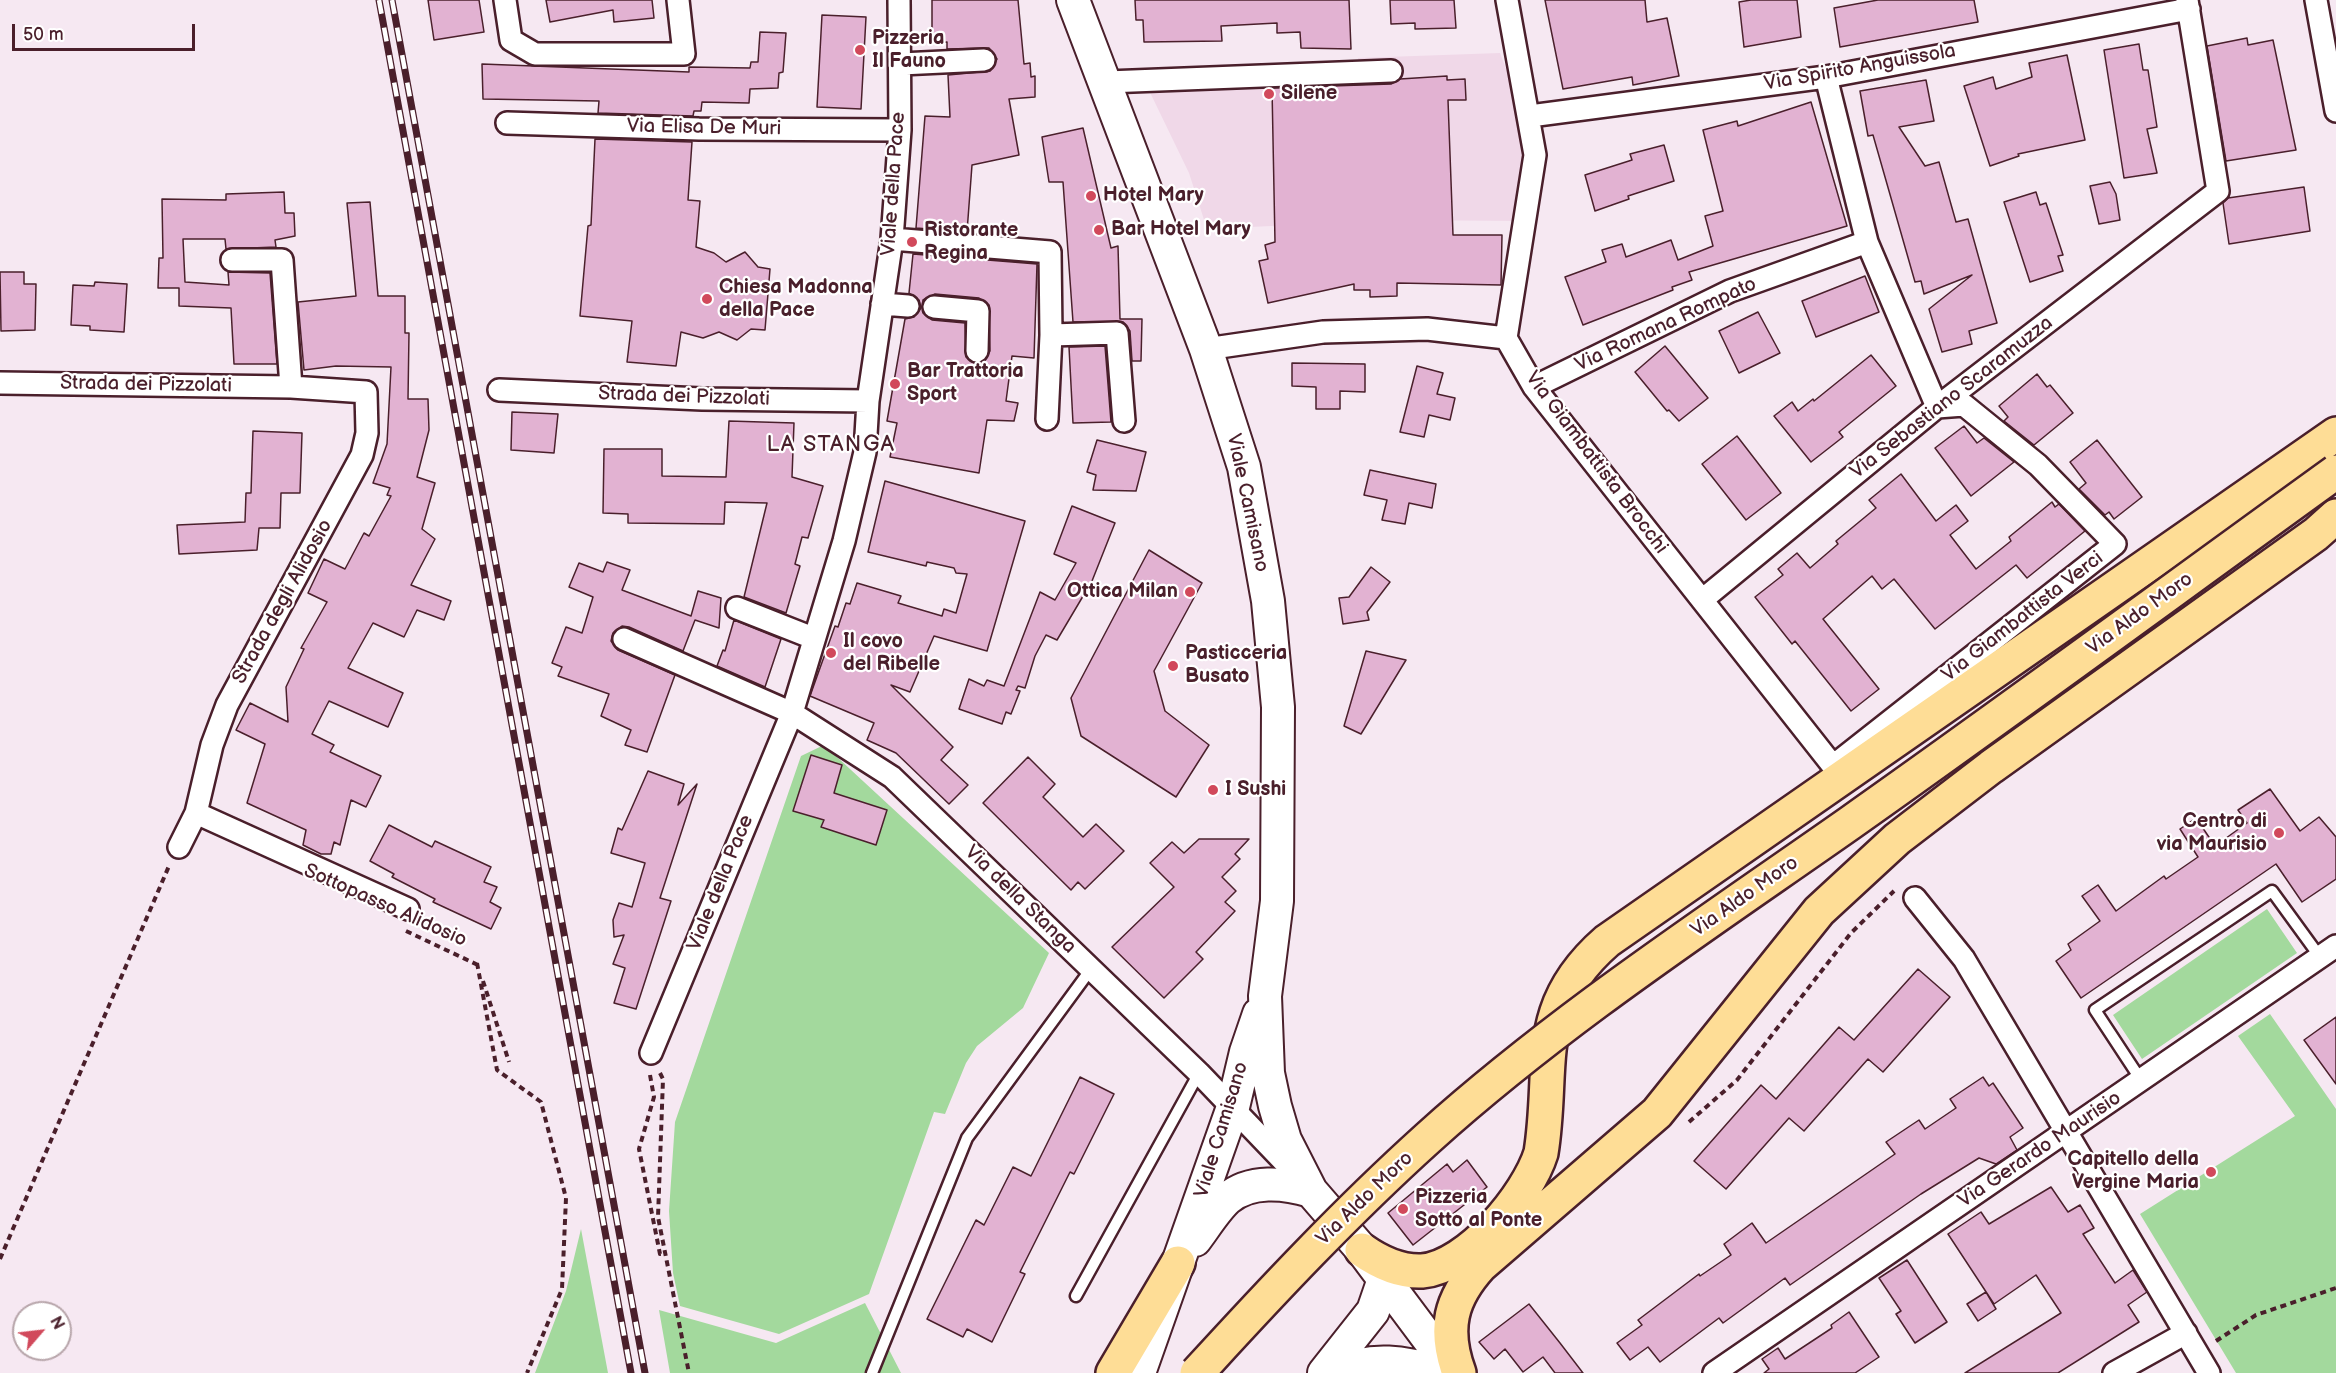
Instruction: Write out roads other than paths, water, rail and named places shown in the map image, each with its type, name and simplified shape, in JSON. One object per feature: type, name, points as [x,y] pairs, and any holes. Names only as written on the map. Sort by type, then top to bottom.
[{"type":"main road","name":"Viale Camisano","points":[[1073,0],[1107,82],[1206,349],[1244,467],[1268,601],[1278,707],[1277,901],[1265,996],[1268,1073],[1275,1106],[1285,1140],[1311,1191],[1362,1250],[1456,1373]]},
{"type":"main road","points":[[1599,1162],[1579,1171],[1555,1172],[1544,1164],[1542,1153],[1547,1051],[1552,1029],[1568,987],[1598,949],[1643,914],[2336,434]]},
{"type":"main road","name":"Via Aldo Moro","points":[[1197,1373],[1278,1286],[1390,1174],[1429,1137],[1543,1043],[1615,988],[1853,821],[2336,472]]},
{"type":"main road","points":[[1456,1373],[1450,1324],[1466,1282],[1481,1264],[1657,1113],[1820,911],[1897,839],[1991,767],[2316,534],[2336,516]]},
{"type":"main road","name":"Viale Camisano","points":[[1139,1373],[1233,1107],[1246,1052],[1265,996]]},
{"type":"main road","points":[[1362,1250],[1385,1264],[1423,1271],[1459,1256],[1481,1238],[1513,1204],[1536,1168],[1542,1153]]},
{"type":"main road","name":"Viale Camisano","points":[[1178,1263],[1227,1198],[1250,1188],[1277,1183],[1311,1191]]},
{"type":"main road","points":[[1113,1373],[1178,1263]]},
{"type":"main road","points":[[1324,1373],[1373,1311],[1384,1279]]},
{"type":"main road","points":[[1337,1373],[1369,1363],[1395,1361],[1441,1373]]},
{"type":"street","points":[[505,0],[511,40],[535,54],[604,55],[684,54],[678,0]]},
{"type":"street","name":"Viale della Pace","points":[[650,1060],[792,713],[844,541],[860,474],[865,452],[868,401],[892,239],[900,130],[899,0]]},
{"type":"street","points":[[1206,349],[1334,332],[1427,329],[1506,338],[1535,155],[1530,116],[1507,0]]},
{"type":"street","points":[[2316,0],[2336,111]]},
{"type":"street","name":"Via Spirito Anguissola","points":[[1530,116],[1826,77],[2188,4]]},
{"type":"street","name":"Via Sebastiano Scaramuzza","points":[[1702,600],[1937,407],[2218,191],[2188,4]]},
{"type":"street","points":[[901,64],[984,60]]},
{"type":"street","points":[[1107,82],[1391,71]]},
{"type":"street","points":[[1826,77],[1867,242],[1937,407]]},
{"type":"street","name":"Via Elisa De Muri","points":[[507,123],[699,129],[900,130]]},
{"type":"street","points":[[892,239],[1050,252],[1051,335],[1047,420]]},
{"type":"street","name":"Via Romana Rompato","points":[[1534,387],[1730,291],[1867,242]]},
{"type":"street","points":[[232,260],[282,260],[291,387]]},
{"type":"street","points":[[882,304],[908,306]]},
{"type":"street","points":[[934,307],[978,311],[977,351]]},
{"type":"street","points":[[1051,335],[1117,333],[1124,421]]},
{"type":"street","name":"Via Giambattista Brocchi","points":[[1506,338],[1534,387],[1833,766]]},
{"type":"street","name":"Strada dei Pizzolati","points":[[0,383],[291,387],[366,392]]},
{"type":"street","name":"Strada dei Pizzolati","points":[[500,390],[702,399],[868,401]]},
{"type":"street","name":"Strada degli Alidosio","points":[[179,847],[196,813],[212,745],[227,705],[362,455],[367,433],[366,392]]},
{"type":"street","name":"Via Giambattista Verci","points":[[1833,766],[2115,544],[2037,465],[1964,405],[1937,407]]},
{"type":"street","points":[[737,608],[813,638]]},
{"type":"street","points":[[624,639],[792,713]]},
{"type":"street","name":"Via della Stanga","points":[[792,713],[892,777],[1199,1073],[1311,1191]]},
{"type":"street","points":[[196,813],[405,920]]},
{"type":"street","points":[[1915,898],[1964,959],[2209,1373]]},
{"type":"street","name":"Via Gerardo Maurisio","points":[[1714,1373],[2328,952]]},
{"type":"street","points":[[2114,1373],[2186,1333]]},
{"type":"lane","points":[[2141,1080],[2095,1010],[2272,891],[2328,952]]},
{"type":"lane","points":[[872,1373],[967,1138],[1091,969]]},
{"type":"lane","points":[[1076,1296],[1199,1073]]},
{"type":"lane","points":[[879,1358],[880,1373]]},
{"type":"railway","points":[[379,0],[631,1373]]},
{"type":"railway","points":[[392,0],[645,1373]]},
{"type":"place","name":"Pizzeria Il Fauno","points":[[860,50]]},
{"type":"place","name":"Silene","points":[[1269,94]]},
{"type":"place","name":"Hotel Mary","points":[[1091,196]]},
{"type":"place","name":"Bar Hotel Mary","points":[[1099,230]]},
{"type":"place","name":"Ristorante Regina","points":[[912,242]]},
{"type":"place","name":"Chiesa Madonna della Pace","points":[[707,299]]},
{"type":"place","name":"Bar Trattoria Sport","points":[[895,384]]},
{"type":"place","name":"Ottica Milan","points":[[1190,592]]},
{"type":"place","name":"Il covo del Ribelle","points":[[831,653]]},
{"type":"place","name":"Pasticceria Busato","points":[[1173,666]]},
{"type":"place","name":"I Sushi","points":[[1213,790]]},
{"type":"place","name":"Centro di via Maurisio","points":[[2279,833]]},
{"type":"place","name":"Capitello della Vergine Maria","points":[[2211,1172]]},
{"type":"place","name":"Pizzeria Sotto al Ponte","points":[[1403,1209]]},
{"type":"district","name":"LA STANGA","points":[[831,445]]}]
